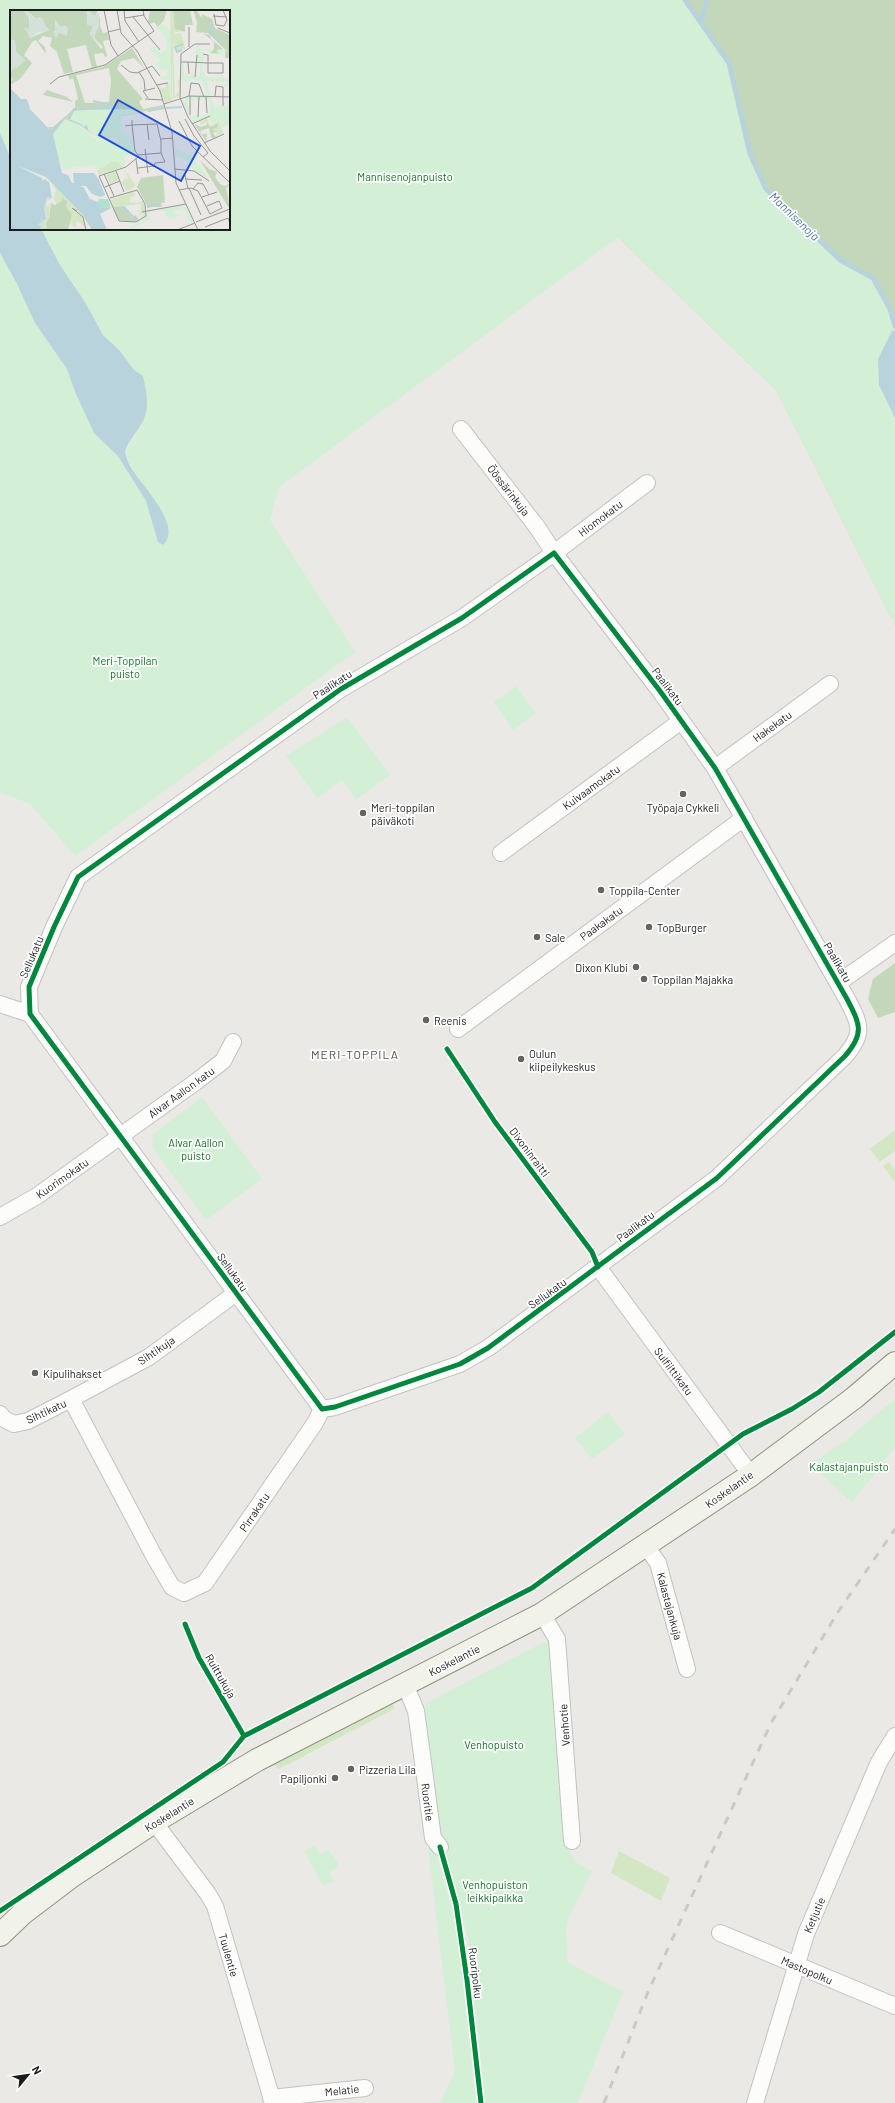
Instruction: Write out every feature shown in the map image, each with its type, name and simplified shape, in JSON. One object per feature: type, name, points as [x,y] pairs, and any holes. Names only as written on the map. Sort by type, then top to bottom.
[{"type":"main road","name":"Koskelantie","points":[[0,1935],[22,1914],[72,1876],[154,1822],[257,1760],[542,1614],[751,1475],[854,1398],[895,1363]]},
{"type":"street","name":"Öössärinkuja","points":[[462,429],[538,527],[554,553]]},
{"type":"street","name":"Hiomokatu","points":[[554,553],[647,483]]},
{"type":"street","name":"Paalikatu","points":[[78,877],[341,689],[462,618],[554,553],[715,768],[838,983],[859,1026],[859,1036],[851,1050],[716,1178],[598,1267]]},
{"type":"street","name":"Hakekatu","points":[[715,768],[830,684]]},
{"type":"street","name":"Kuivaamokatu","points":[[501,853],[681,721]]},
{"type":"street","name":"Paakakatu","points":[[458,1029],[744,818]]},
{"type":"street","name":"Sellukatu","points":[[78,877],[54,927],[29,987],[30,1014],[322,1409],[335,1407],[460,1364],[488,1348],[598,1267]]},
{"type":"street","points":[[838,983],[895,942]]},
{"type":"street","points":[[0,1004],[30,1014]]},
{"type":"street","name":"Alvar Aallon katu","points":[[121,1136],[223,1061],[233,1042]]},
{"type":"street","name":"Kuorimokatu","points":[[0,1216],[37,1196],[121,1136]]},
{"type":"street","name":"Sulfiittikatu","points":[[598,1267],[751,1475]]},
{"type":"street","name":"Sihtikuja","points":[[71,1399],[148,1357],[236,1292]]},
{"type":"street","name":"Pirrakatu","points":[[71,1399],[172,1587],[184,1593],[205,1583],[315,1423],[322,1409]]},
{"type":"street","name":"Sihtikatu","points":[[0,1414],[4,1419],[14,1424],[28,1421],[71,1399]]},
{"type":"street","name":"Kalastajankuja","points":[[646,1546],[658,1563],[687,1669]]},
{"type":"street","name":"Venhotie","points":[[542,1614],[557,1639],[572,1841]]},
{"type":"street","name":"Ruoritie","points":[[405,1684],[416,1711],[433,1838],[440,1847]]},
{"type":"street","name":"Ketjutie","points":[[755,2103],[795,1966],[806,1934],[879,1762],[895,1736]]},
{"type":"street","name":"Tuulentie","points":[[154,1822],[215,1906],[272,2100]]},
{"type":"street","name":"Mastopolku","points":[[720,1933],[795,1966],[895,2006]]},
{"type":"street","name":"Melatie","points":[[272,2100],[365,2088]]},
{"type":"green space","name":"Mannisenojanpuisto","points":[[0,0],[685,0],[729,63],[750,154],[766,189],[840,260],[873,278],[890,309],[895,326],[895,625],[776,390],[618,237],[279,487],[270,520],[355,652],[75,856],[30,804],[0,792],[0,253],[17,283],[35,323],[67,369],[75,392],[94,433],[118,456],[146,501],[153,521],[160,508],[133,472],[125,452],[143,423],[143,376],[134,370],[120,351],[103,335],[85,302],[60,265],[42,230],[230,230],[230,10],[10,10],[10,157],[0,133]]},
{"type":"green space","points":[[504,0],[895,0],[895,625],[776,390],[618,237]]},
{"type":"green space","points":[[516,686],[536,713],[513,730],[494,702]]},
{"type":"green space","points":[[347,717],[390,775],[356,800],[342,780],[317,798],[286,756]]},
{"type":"green space","points":[[895,963],[895,1012],[878,1018],[868,999],[873,979]]},
{"type":"green space","name":"Alvar Aallon puisto","points":[[202,1097],[262,1179],[206,1220],[152,1147],[154,1133]]},
{"type":"green space","points":[[895,1130],[895,1151],[880,1162],[870,1149]]},
{"type":"green space","points":[[889,1162],[895,1170],[895,1182],[883,1166]]},
{"type":"green space","name":"Kalastajanpuisto","points":[[895,1399],[895,1447],[852,1503],[811,1464],[845,1441]]},
{"type":"green space","points":[[608,1412],[625,1434],[592,1459],[575,1438]]},
{"type":"green space","name":"Venhopuisto","points":[[544,1642],[549,1643],[551,1646],[569,1851],[577,1863],[592,1871],[566,1924],[567,1962],[623,1992],[578,2103],[485,2103],[468,1938],[438,1823],[424,1712],[426,1705],[430,1701]]},
{"type":"green space","points":[[393,1701],[394,1709],[279,1769],[273,1765],[272,1763]]},
{"type":"green space","points":[[314,1845],[320,1854],[329,1850],[339,1865],[329,1873],[334,1881],[323,1886],[304,1851]]},
{"type":"green space","points":[[434,1847],[458,1937],[476,2103],[440,2103],[455,2071],[428,1848]]},
{"type":"green space","points":[[619,1851],[670,1878],[661,1901],[611,1873]]},
{"type":"water","points":[[0,133],[10,157],[10,230],[42,230],[60,265],[85,302],[103,335],[120,351],[134,370],[143,376],[147,396],[147,409],[143,422],[127,446],[125,452],[131,467],[153,497],[165,518],[168,528],[168,537],[163,545],[158,542],[146,501],[118,456],[94,433],[75,392],[67,369],[35,323],[17,284],[0,253]]},
{"type":"water","points":[[893,329],[895,332],[895,418],[879,385],[878,359]]},
{"type":"waterway","name":"Mannisenoja","points":[[685,0],[729,63],[750,154],[766,189],[840,260],[873,278],[890,309],[895,326]]},
{"type":"waterway","points":[[701,22],[707,0]]},
{"type":"railway","points":[[604,2103],[648,1992],[771,1723],[838,1612],[895,1529]]},
{"type":"cycle path","points":[[554,553],[660,691],[715,768],[847,999],[855,1015],[858,1034],[856,1041],[845,1056],[717,1178],[488,1348],[460,1364],[335,1407],[322,1409],[30,1014],[29,987],[54,927],[78,877],[341,689],[462,618],[554,553]]},
{"type":"cycle path","name":"Dixoninraitti","points":[[447,1049],[495,1122],[592,1252],[598,1267]]},
{"type":"cycle path","points":[[0,1911],[223,1762],[244,1736],[532,1588],[743,1434],[792,1409],[819,1392],[895,1332]]},
{"type":"cycle path","name":"Ruittukuja","points":[[185,1624],[199,1658],[244,1736]]},
{"type":"cycle path","name":"Ruoripolku","points":[[440,1847],[456,1904],[467,1980],[481,2103]]},
{"type":"place","name":"Työpaja Cykkeli","points":[[683,794]]},
{"type":"place","name":"Meri-toppilan päiväkoti","points":[[363,813]]},
{"type":"place","name":"Toppila-Center","points":[[601,890]]},
{"type":"place","name":"TopBurger","points":[[649,927]]},
{"type":"place","name":"Sale","points":[[537,937]]},
{"type":"place","name":"Dixon Klubi","points":[[636,967]]},
{"type":"place","name":"Toppilan Majakka","points":[[644,979]]},
{"type":"place","name":"Reenis","points":[[426,1020]]},
{"type":"place","name":"Oulun kiipeilykeskus","points":[[521,1059]]},
{"type":"place","name":"Kipulihakset","points":[[35,1373]]},
{"type":"place","name":"Pizzeria Lila","points":[[351,1769]]},
{"type":"place","name":"Papiljonki","points":[[335,1778]]},
{"type":"district","name":"MERI-TOPPILA","points":[[355,1054]]},
{"type":"park label","name":"Meri-Toppilan puisto","points":[[125,666]]},
{"type":"park label","name":"Venhopuiston leikkipaikka","points":[[495,1890]]}]
